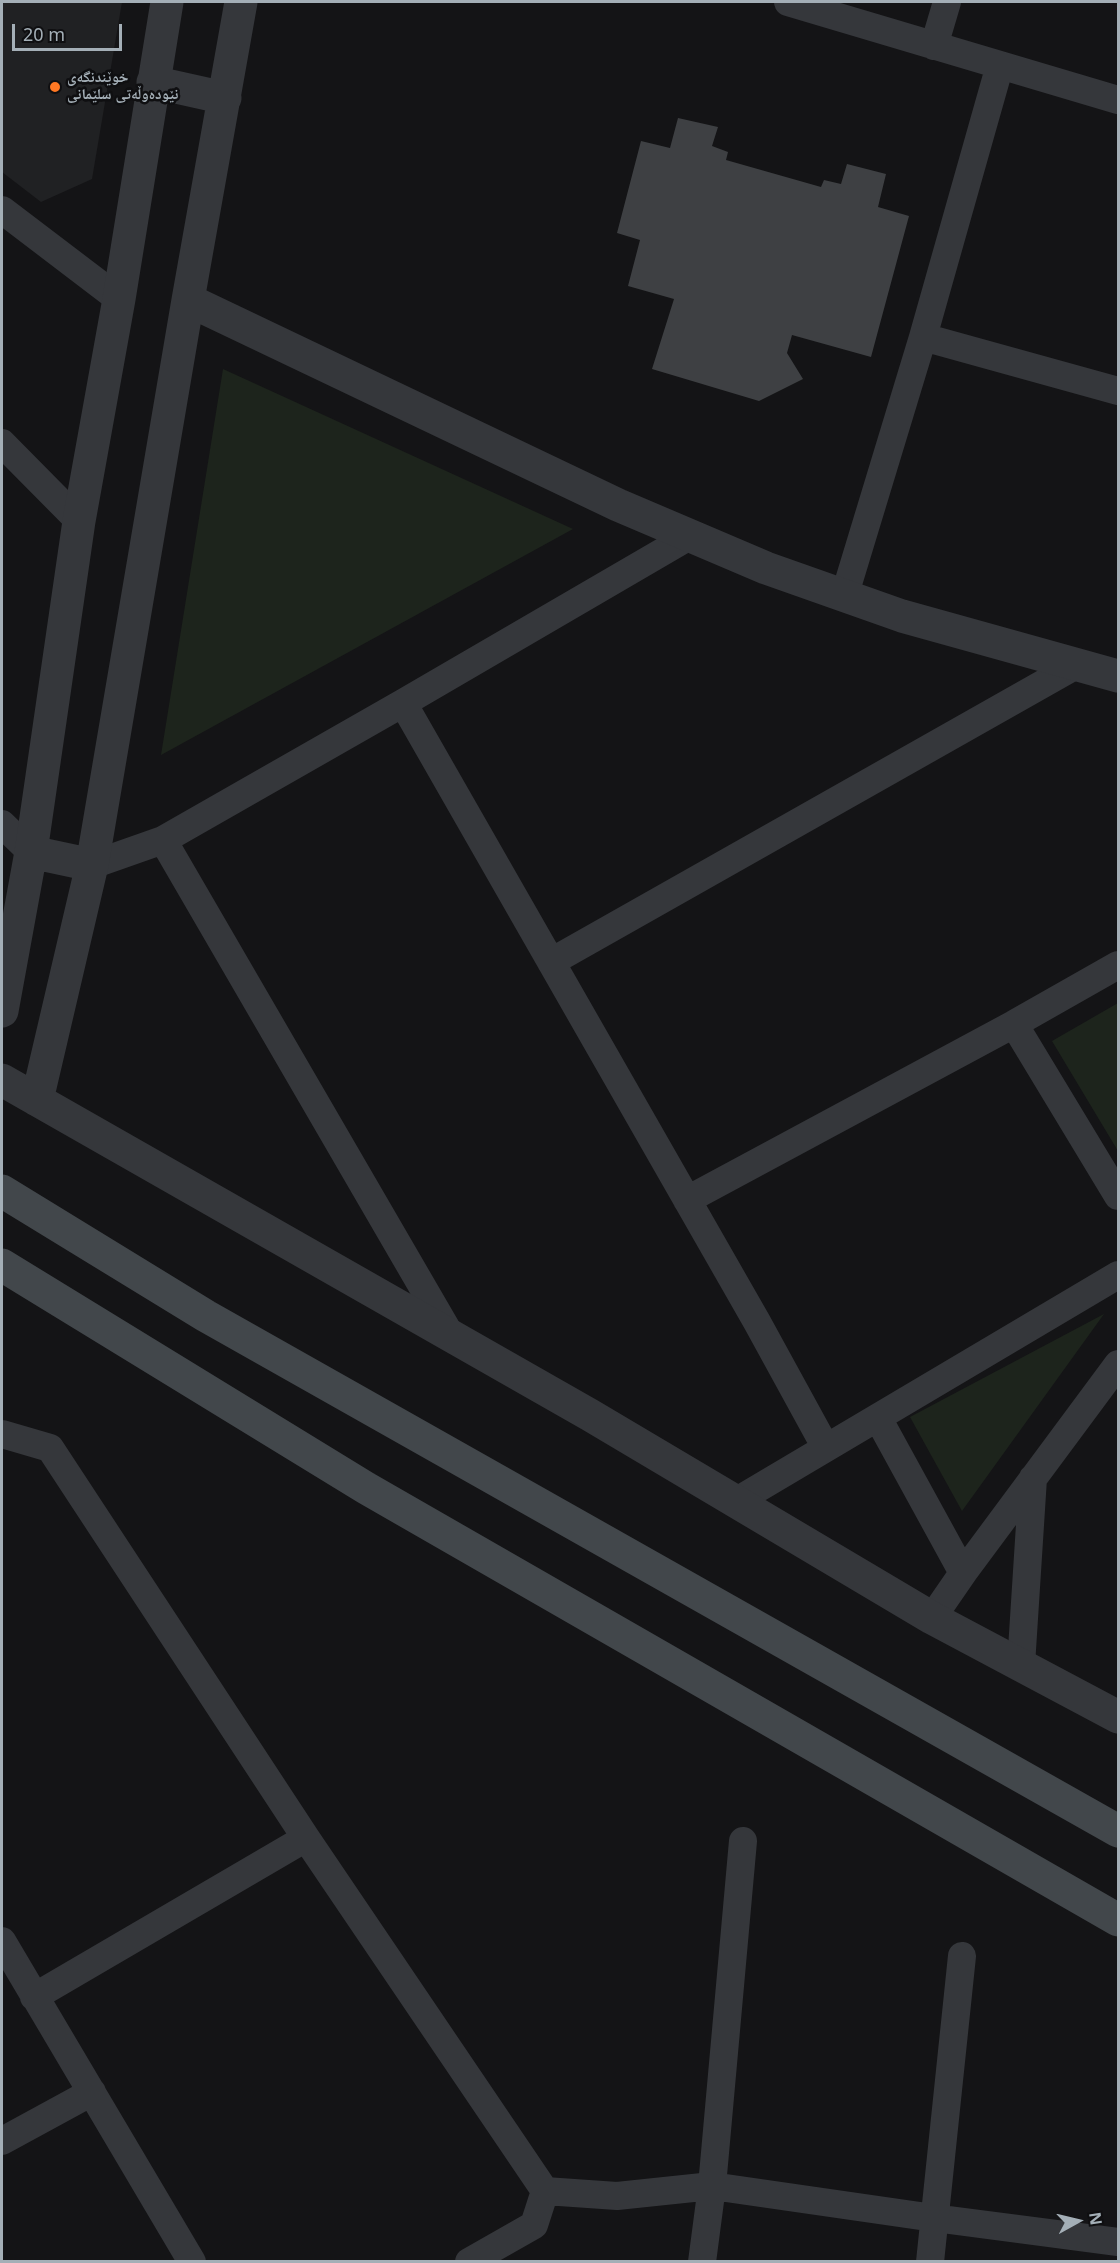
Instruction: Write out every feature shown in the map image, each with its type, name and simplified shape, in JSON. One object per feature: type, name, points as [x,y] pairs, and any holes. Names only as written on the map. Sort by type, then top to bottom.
[{"type":"main road","points":[[2,1191],[206,1316],[1119,1831]]},
{"type":"main road","points":[[2,1265],[366,1488],[1119,1920]]},
{"type":"street","points":[[2,1011],[31,852],[79,521],[119,299],[167,2]]},
{"type":"street","points":[[37,1100],[92,865],[241,2]]},
{"type":"street","points":[[788,2],[1119,100]]},
{"type":"street","points":[[934,46],[947,2]]},
{"type":"street","points":[[844,597],[923,337],[1000,65]]},
{"type":"street","points":[[153,82],[225,98]]},
{"type":"street","points":[[2,210],[119,299]]},
{"type":"street","points":[[188,300],[688,537],[844,597],[960,634],[1119,676]]},
{"type":"street","points":[[923,337],[1119,391]]},
{"type":"street","points":[[2,443],[79,521]]},
{"type":"street","points":[[2,824],[31,852],[92,865],[163,840],[403,704],[688,537]]},
{"type":"street","points":[[551,962],[1078,664]]},
{"type":"street","points":[[403,704],[826,1448]]},
{"type":"street","points":[[163,840],[451,1336]]},
{"type":"street","points":[[687,1200],[1119,965]]},
{"type":"street","points":[[1014,1024],[1119,1196]]},
{"type":"street","points":[[2,1080],[590,1415],[932,1618],[1119,1717]]},
{"type":"street","points":[[735,1502],[1119,1275]]},
{"type":"street","points":[[932,1618],[1033,1478],[1110,1388],[1119,1364]]},
{"type":"street","points":[[878,1418],[963,1573]]},
{"type":"street","points":[[2,1434],[50,1448],[306,1838],[545,2191]]},
{"type":"street","points":[[1020,1665],[1033,1478]]},
{"type":"street","points":[[33,1997],[306,1838]]},
{"type":"street","points":[[702,2262],[712,2186],[743,1841]]},
{"type":"street","points":[[2,1941],[33,1997],[192,2262]]},
{"type":"street","points":[[930,2262],[962,1956]]},
{"type":"street","points":[[2,2140],[92,2092]]},
{"type":"street","points":[[545,2191],[617,2196],[712,2186],[1119,2242]]},
{"type":"street","points":[[469,2262],[534,2225],[545,2191]]},
{"type":"shaded area","name":"خوێندنگەی نێوده‌وڵه‌تی سلێمانی","points":[[2,2],[122,2],[92,179],[41,202],[2,172]]},
{"type":"shaded area","points":[[223,369],[573,529],[161,755]]},
{"type":"shaded area","points":[[1118,1003],[1118,1151],[1052,1041]]},
{"type":"shaded area","points":[[1104,1314],[962,1511],[910,1417]]},
{"type":"building","points":[[678,118],[718,127],[712,146],[728,152],[726,160],[821,187],[824,180],[841,184],[847,164],[886,174],[878,207],[909,216],[871,357],[792,335],[787,353],[803,379],[759,401],[652,369],[674,299],[628,286],[640,240],[617,233],[641,141],[670,148]]},
{"type":"place","name":"خوێندنگەی نێوده‌وڵه‌تی سلێمانی","points":[[55,87]]}]
